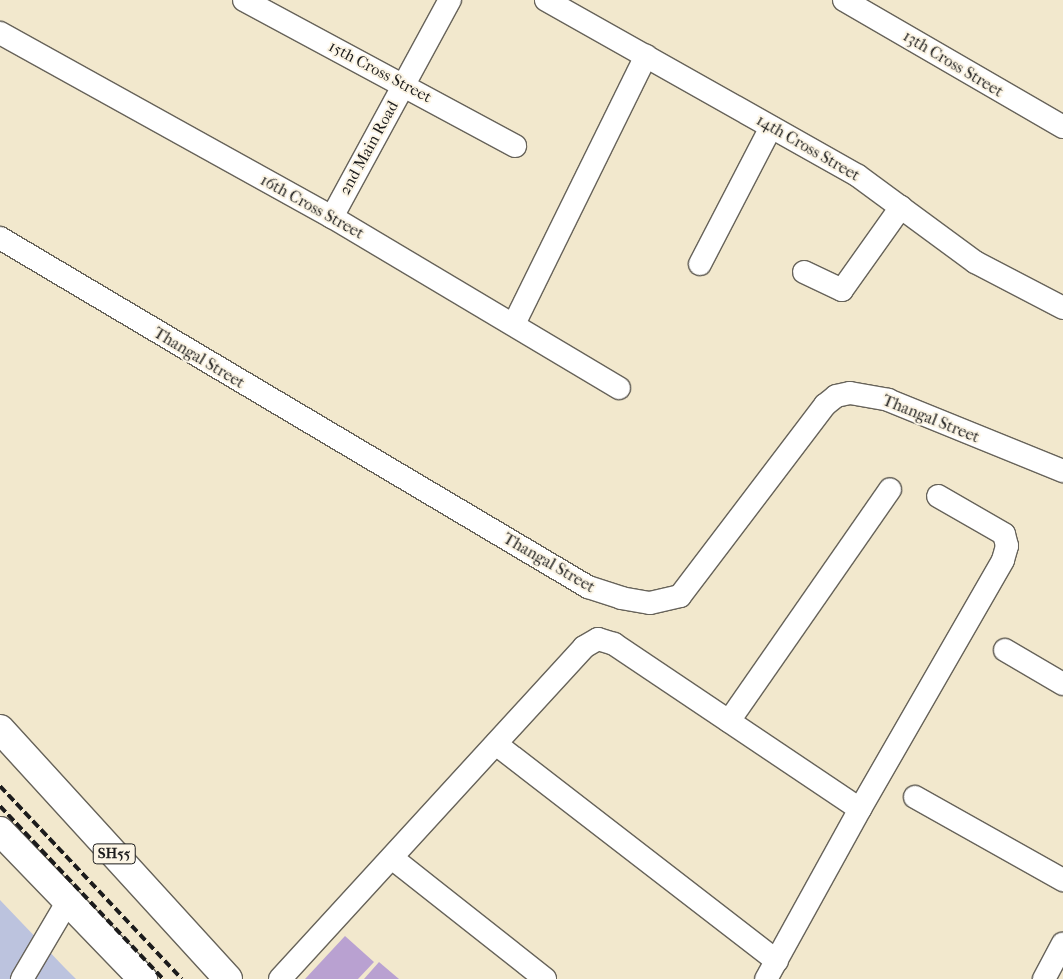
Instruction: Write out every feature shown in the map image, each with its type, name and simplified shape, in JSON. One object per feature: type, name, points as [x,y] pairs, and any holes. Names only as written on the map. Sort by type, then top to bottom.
[{"type":"main road","name":"SH55","points":[[0,729],[228,979]]},
{"type":"main road","points":[[0,831],[143,979]]},
{"type":"street","name":"15th Cross Street","points":[[244,0],[515,146]]},
{"type":"street","name":"2nd Main Road","points":[[332,216],[450,0]]},
{"type":"street","name":"14th Cross Street","points":[[546,0],[858,176],[976,262],[1063,308]]},
{"type":"street","name":"13th Cross Street","points":[[844,0],[1063,127]]},
{"type":"street","name":"16th Cross Street","points":[[0,33],[332,216],[619,388]]},
{"type":"street","points":[[514,324],[646,56]]},
{"type":"street","points":[[700,264],[771,127]]},
{"type":"street","points":[[804,272],[842,290],[901,207]]},
{"type":"street","name":"Thangal Street","points":[[0,238],[579,582],[621,598],[650,602],[680,596],[836,396],[850,393],[888,400],[1063,471]]},
{"type":"street","points":[[729,722],[890,489]]},
{"type":"street","points":[[496,744],[772,970],[860,809],[1003,560],[1007,546],[1004,534],[938,496]]},
{"type":"street","points":[[280,979],[584,647],[598,639],[614,644],[860,809]]},
{"type":"street","points":[[1005,650],[1063,684]]},
{"type":"street","points":[[915,797],[1063,880]]},
{"type":"street","points":[[392,858],[545,979]]},
{"type":"street","points":[[22,979],[68,901]]},
{"type":"street","points":[[1044,979],[1063,944]]},
{"type":"shaded area","points":[[0,900],[64,967],[76,979],[0,979]]},
{"type":"building","points":[[345,936],[374,962],[358,979],[305,979]]},
{"type":"building","points":[[379,962],[399,979],[364,979]]},
{"type":"railway","points":[[0,786],[182,979]]},
{"type":"railway","points":[[0,806],[163,979]]}]
